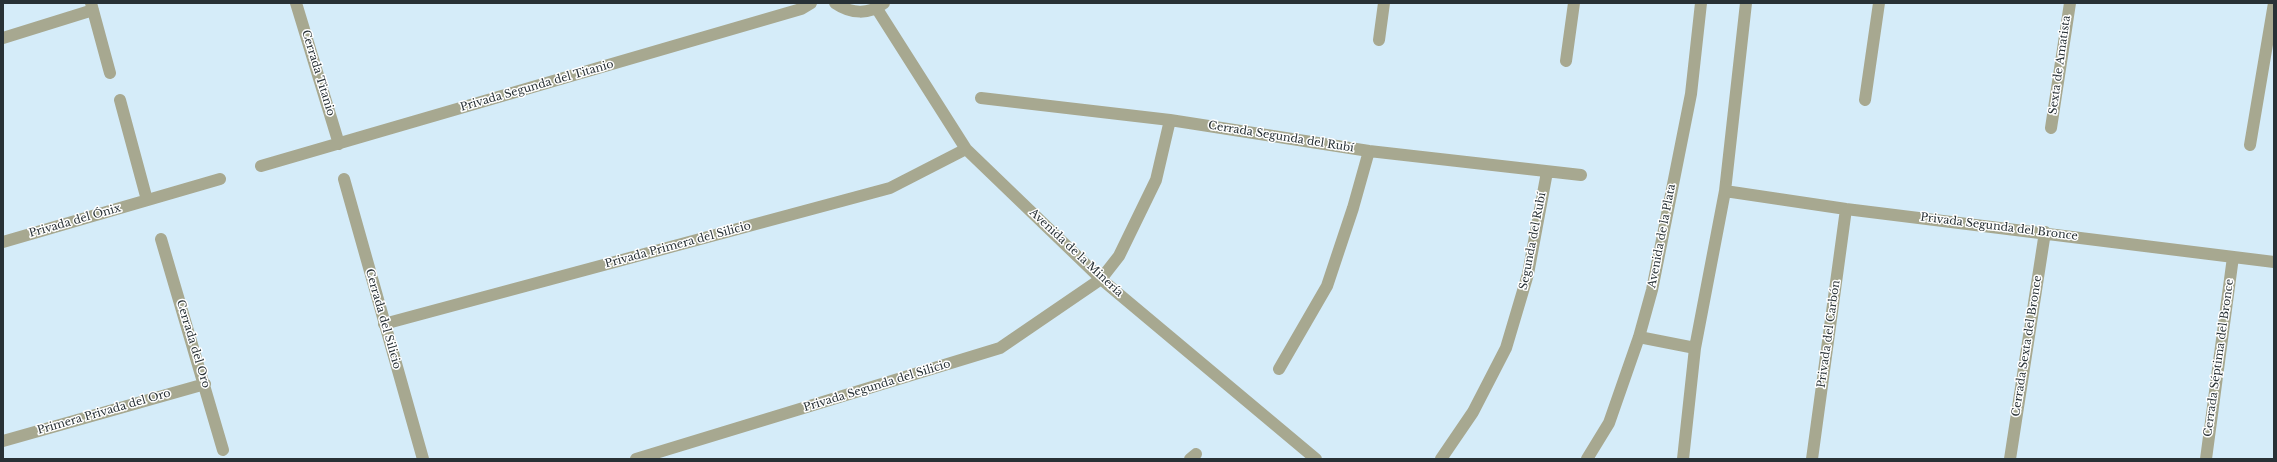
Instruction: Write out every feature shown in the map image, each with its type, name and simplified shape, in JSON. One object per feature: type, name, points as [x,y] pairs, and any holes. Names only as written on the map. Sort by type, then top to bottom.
[{"type":"street","name":"Cerrada Titanio","points":[[296,3],[339,144]]},
{"type":"street","name":"Privada Segunda del Titanio","points":[[261,166],[794,11],[811,3]]},
{"type":"street","points":[[836,3],[849,11],[863,12],[881,6]]},
{"type":"street","points":[[1379,40],[1384,3]]},
{"type":"street","points":[[1566,61],[1574,3]]},
{"type":"street","name":"Avenida de la Plata","points":[[1587,459],[1609,423],[1639,337],[1652,290],[1690,94],[1701,3]]},
{"type":"street","points":[[1683,459],[1695,348],[1725,191],[1746,3]]},
{"type":"street","points":[[1865,100],[1879,3]]},
{"type":"street","name":"Sexta de Amatista","points":[[2051,128],[2070,3]]},
{"type":"street","points":[[2250,145],[2274,3]]},
{"type":"street","name":"Avenida de la Minería","points":[[881,6],[966,149],[1101,279],[1316,459]]},
{"type":"street","points":[[3,38],[92,7],[110,73]]},
{"type":"street","name":"Cerrada Segunda del Rubí","points":[[981,98],[1170,120],[1369,151],[1581,175]]},
{"type":"street","points":[[120,100],[147,200],[220,179]]},
{"type":"street","name":"Privada Segunda del Silicio","points":[[636,459],[1000,348],[1101,279],[1119,256],[1156,180],[1170,120]]},
{"type":"street","name":"Privada Primera del Silicio","points":[[384,324],[890,188],[966,149]]},
{"type":"street","points":[[1279,369],[1327,286],[1353,208],[1369,151]]},
{"type":"street","name":"Segunda del Rubí","points":[[1442,459],[1473,412],[1506,348],[1528,274],[1547,172]]},
{"type":"street","name":"Cerrada del Silicio","points":[[344,179],[423,459]]},
{"type":"street","name":"Privada Segunda del Bronce","points":[[1725,191],[1846,208],[2274,262]]},
{"type":"street","name":"Privada del Ónix","points":[[3,242],[147,200]]},
{"type":"street","name":"Privada del Carbón","points":[[1812,459],[1846,208]]},
{"type":"street","name":"Cerrada Sexta del Bronce","points":[[2010,459],[2045,232]]},
{"type":"street","name":"Cerrada del Oro","points":[[161,239],[205,384],[223,450]]},
{"type":"street","name":"Cerrada Séptima del Bronce","points":[[2206,459],[2233,257]]},
{"type":"street","points":[[1639,337],[1695,348]]},
{"type":"street","name":"Primera Privada del Oro","points":[[3,441],[205,384]]}]
